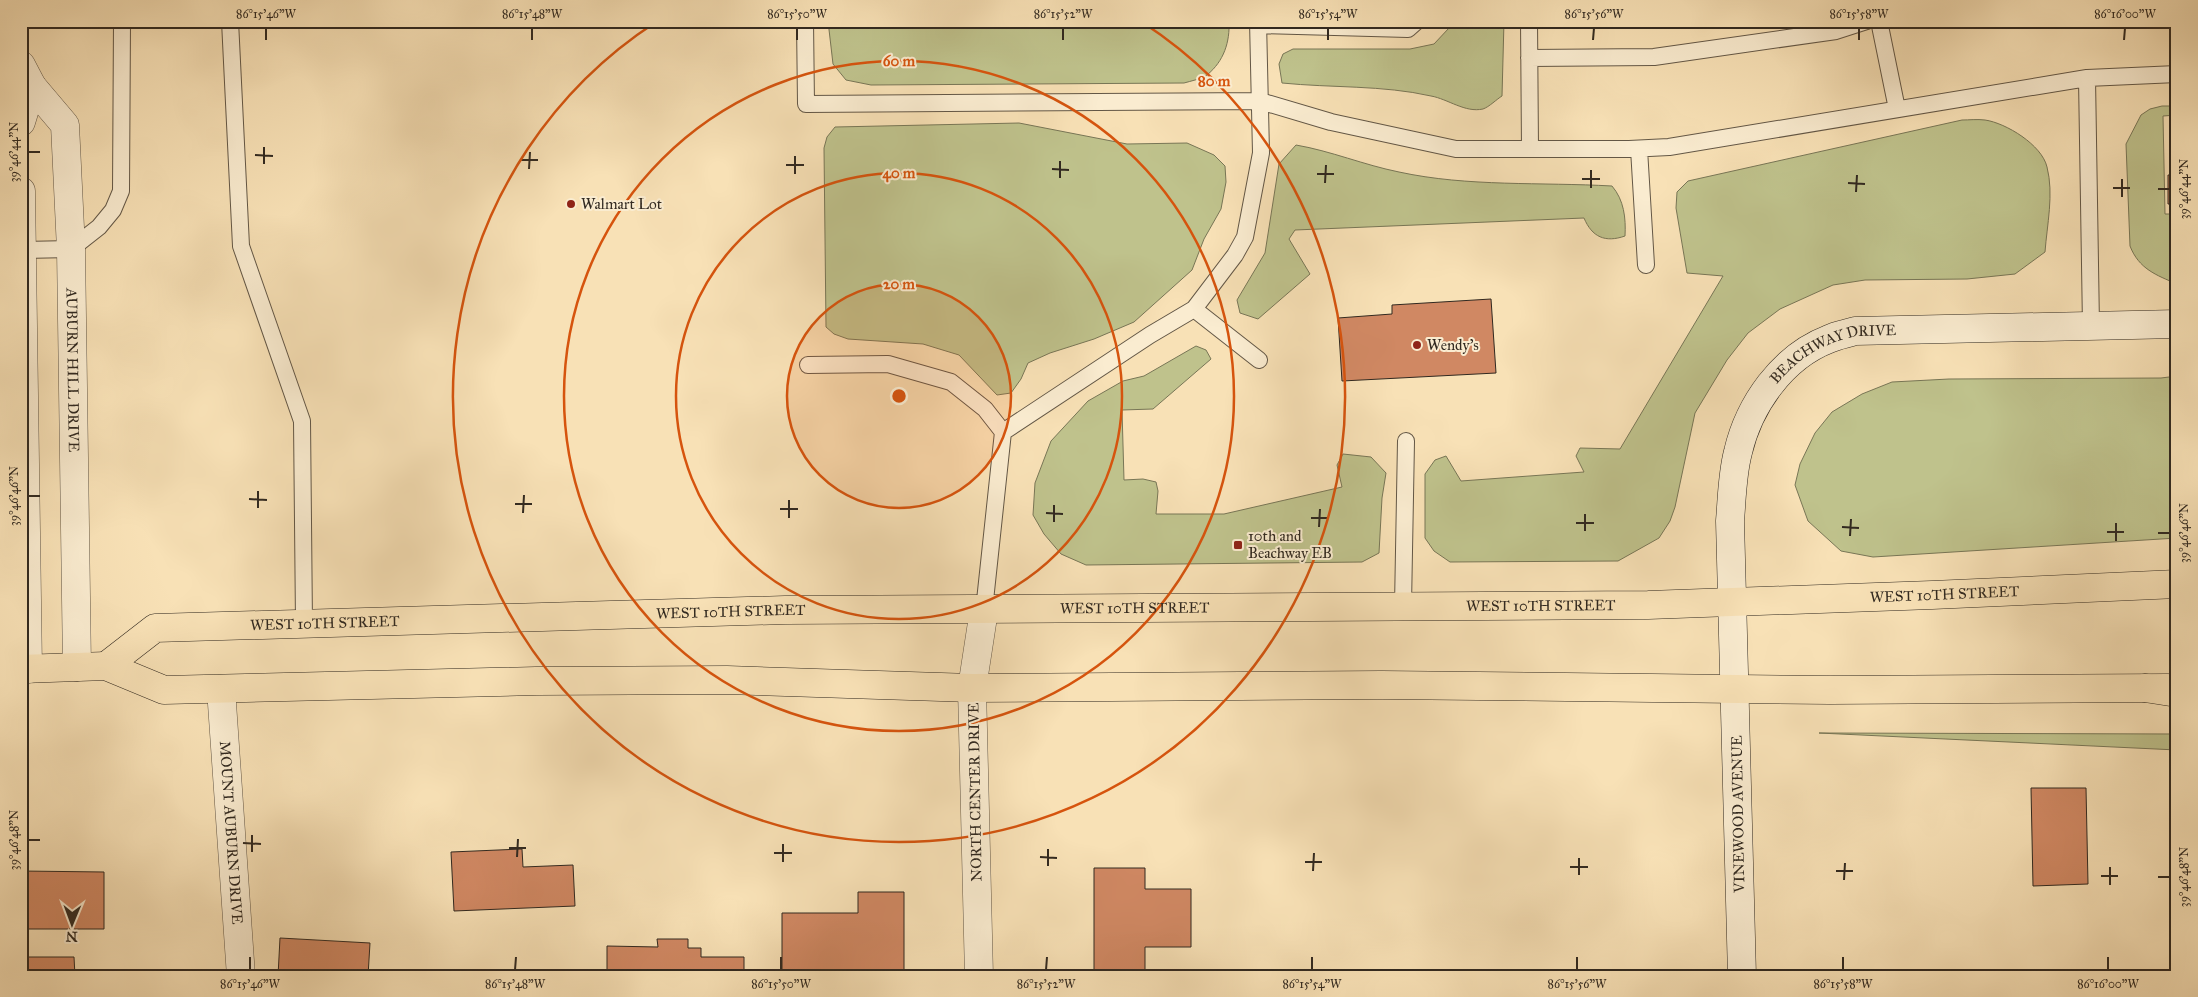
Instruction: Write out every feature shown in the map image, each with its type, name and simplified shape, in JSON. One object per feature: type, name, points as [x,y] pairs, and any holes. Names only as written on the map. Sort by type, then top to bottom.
[{"type":"main road","name":"WEST 10TH STREET","points":[[106,666],[155,628],[785,610],[984,610],[1734,602],[2177,584]]},
{"type":"main road","points":[[25,669],[106,666],[164,690],[536,681],[718,680],[972,688],[1392,685],[1830,690],[2177,688]]},
{"type":"main road","points":[[2145,688],[2177,693]]},
{"type":"street","name":"AUBURN HILL DRIVE","points":[[27,76],[65,125],[71,249],[77,667]]},
{"type":"street","name":"AUBURN HILL DRIVE","points":[[21,122],[27,76]]},
{"type":"street","points":[[21,191],[23,250],[25,669]]},
{"type":"street","name":"BEACHWAY DRIVE","points":[[1734,652],[1734,602],[1730,521],[1737,453],[1748,420],[1765,391],[1785,368],[1808,350],[1829,338],[1855,332],[2177,324]]},
{"type":"street","name":"NORTH CENTER DRIVE","points":[[979,976],[972,688],[984,610]]},
{"type":"street","name":"VINEWOOD AVENUE","points":[[1734,652],[1742,976]]},
{"type":"street","name":"MOUNT AUBURN DRIVE","points":[[221,689],[241,976]]},
{"type":"lane","points":[[23,250],[71,249],[99,227],[113,210],[121,191],[122,21]]},
{"type":"lane","points":[[230,21],[241,246],[302,421],[304,623]]},
{"type":"lane","points":[[805,21],[806,104],[1260,101],[1331,122],[1456,149],[1639,149],[1669,147],[2087,78],[2177,74]]},
{"type":"lane","points":[[1003,432],[1150,335],[1194,309],[1235,255],[1245,237],[1261,153],[1258,23],[1408,29],[1416,21]]},
{"type":"lane","points":[[1528,21],[1530,149]]},
{"type":"lane","points":[[1529,58],[1654,57],[1836,31],[1867,21]]},
{"type":"lane","points":[[1878,21],[1897,109]]},
{"type":"lane","points":[[2087,78],[2091,326]]},
{"type":"lane","points":[[1639,149],[1646,265]]},
{"type":"lane","points":[[1194,309],[1259,360]]},
{"type":"lane","points":[[808,365],[888,364],[951,382],[985,409],[1003,432],[984,610]]},
{"type":"lane","points":[[1403,606],[1406,441]]},
{"type":"green space","points":[[828,21],[1229,21],[1229,29],[1225,51],[1213,70],[1205,76],[1184,83],[871,85],[846,80],[833,64]]},
{"type":"green space","points":[[1479,21],[1504,21],[1502,96],[1483,109],[1470,109],[1413,92],[1282,83],[1279,64],[1283,54],[1293,49],[1410,49],[1434,44],[1449,28],[1478,24]]},
{"type":"green space","points":[[2162,106],[2177,106],[2177,115],[2163,116],[2165,214],[2177,214],[2177,284],[2143,266],[2130,246],[2126,144],[2141,115],[2150,109]]},
{"type":"green space","points":[[1962,120],[1985,120],[2013,130],[2031,143],[2044,159],[2050,188],[2045,252],[2015,274],[1967,279],[1865,280],[1833,285],[1780,309],[1748,333],[1727,360],[1695,413],[1675,507],[1670,521],[1659,538],[1618,561],[1450,562],[1434,551],[1425,538],[1425,474],[1435,460],[1446,456],[1461,481],[1584,472],[1576,456],[1580,448],[1620,449],[1723,276],[1687,273],[1676,208],[1677,192],[1688,181]]},
{"type":"green space","points":[[1019,123],[1127,144],[1187,143],[1214,155],[1225,166],[1226,182],[1221,209],[1204,239],[1192,270],[1134,322],[1028,363],[1021,379],[1011,393],[997,395],[959,355],[923,344],[848,339],[834,334],[826,327],[824,148],[827,137],[835,127]]},
{"type":"green space","points":[[1296,145],[1386,169],[1425,177],[1478,182],[1612,186],[1619,197],[1623,210],[1625,236],[1611,239],[1600,237],[1591,230],[1584,218],[1295,230],[1289,239],[1310,274],[1258,319],[1240,313],[1237,300],[1265,253],[1279,164]]},
{"type":"green space","points":[[1196,346],[1206,350],[1211,359],[1153,409],[1122,410],[1124,480],[1143,479],[1156,482],[1158,491],[1156,514],[1224,514],[1342,487],[1337,465],[1343,454],[1371,457],[1386,473],[1382,498],[1379,553],[1362,562],[1086,565],[1061,554],[1044,534],[1033,515],[1035,483],[1051,441],[1088,401],[1123,381],[1144,376]]},
{"type":"green space","points":[[2177,376],[2177,538],[1873,557],[1841,551],[1808,521],[1795,485],[1800,464],[1815,433],[1832,412],[1862,394],[1892,382],[1949,379],[2161,378]]},
{"type":"green space","points":[[1819,733],[2177,734],[2177,750]]},
{"type":"building","points":[[2177,121],[2177,207],[2173,208],[2173,204],[2168,204],[2168,175],[2174,175],[2173,124]]},
{"type":"building","name":"Wendy's","points":[[1491,299],[1496,373],[1342,381],[1338,318],[1392,314],[1392,305]]},
{"type":"building","points":[[2031,788],[2086,788],[2088,884],[2033,886]]},
{"type":"building","points":[[522,849],[523,867],[573,865],[575,906],[454,911],[451,852]]},
{"type":"building","points":[[1094,868],[1145,868],[1145,889],[1191,889],[1191,947],[1145,947],[1145,976],[1094,976]]},
{"type":"building","points":[[21,871],[104,872],[104,929],[21,929]]},
{"type":"building","points":[[858,892],[904,892],[904,972],[782,972],[782,913],[858,913]]},
{"type":"building","points":[[280,938],[370,943],[368,976],[278,976]]},
{"type":"building","points":[[657,939],[688,939],[688,948],[701,948],[701,957],[744,957],[744,976],[607,976],[607,946],[658,947]]},
{"type":"building","points":[[24,957],[74,957],[75,976],[24,976]]},
{"type":"place","name":"Walmart Lot","points":[[571,204]]},
{"type":"place","name":"Wendy's","points":[[1417,345]]},
{"type":"place","name":"10th and Beachway EB","points":[[1238,545]]}]
